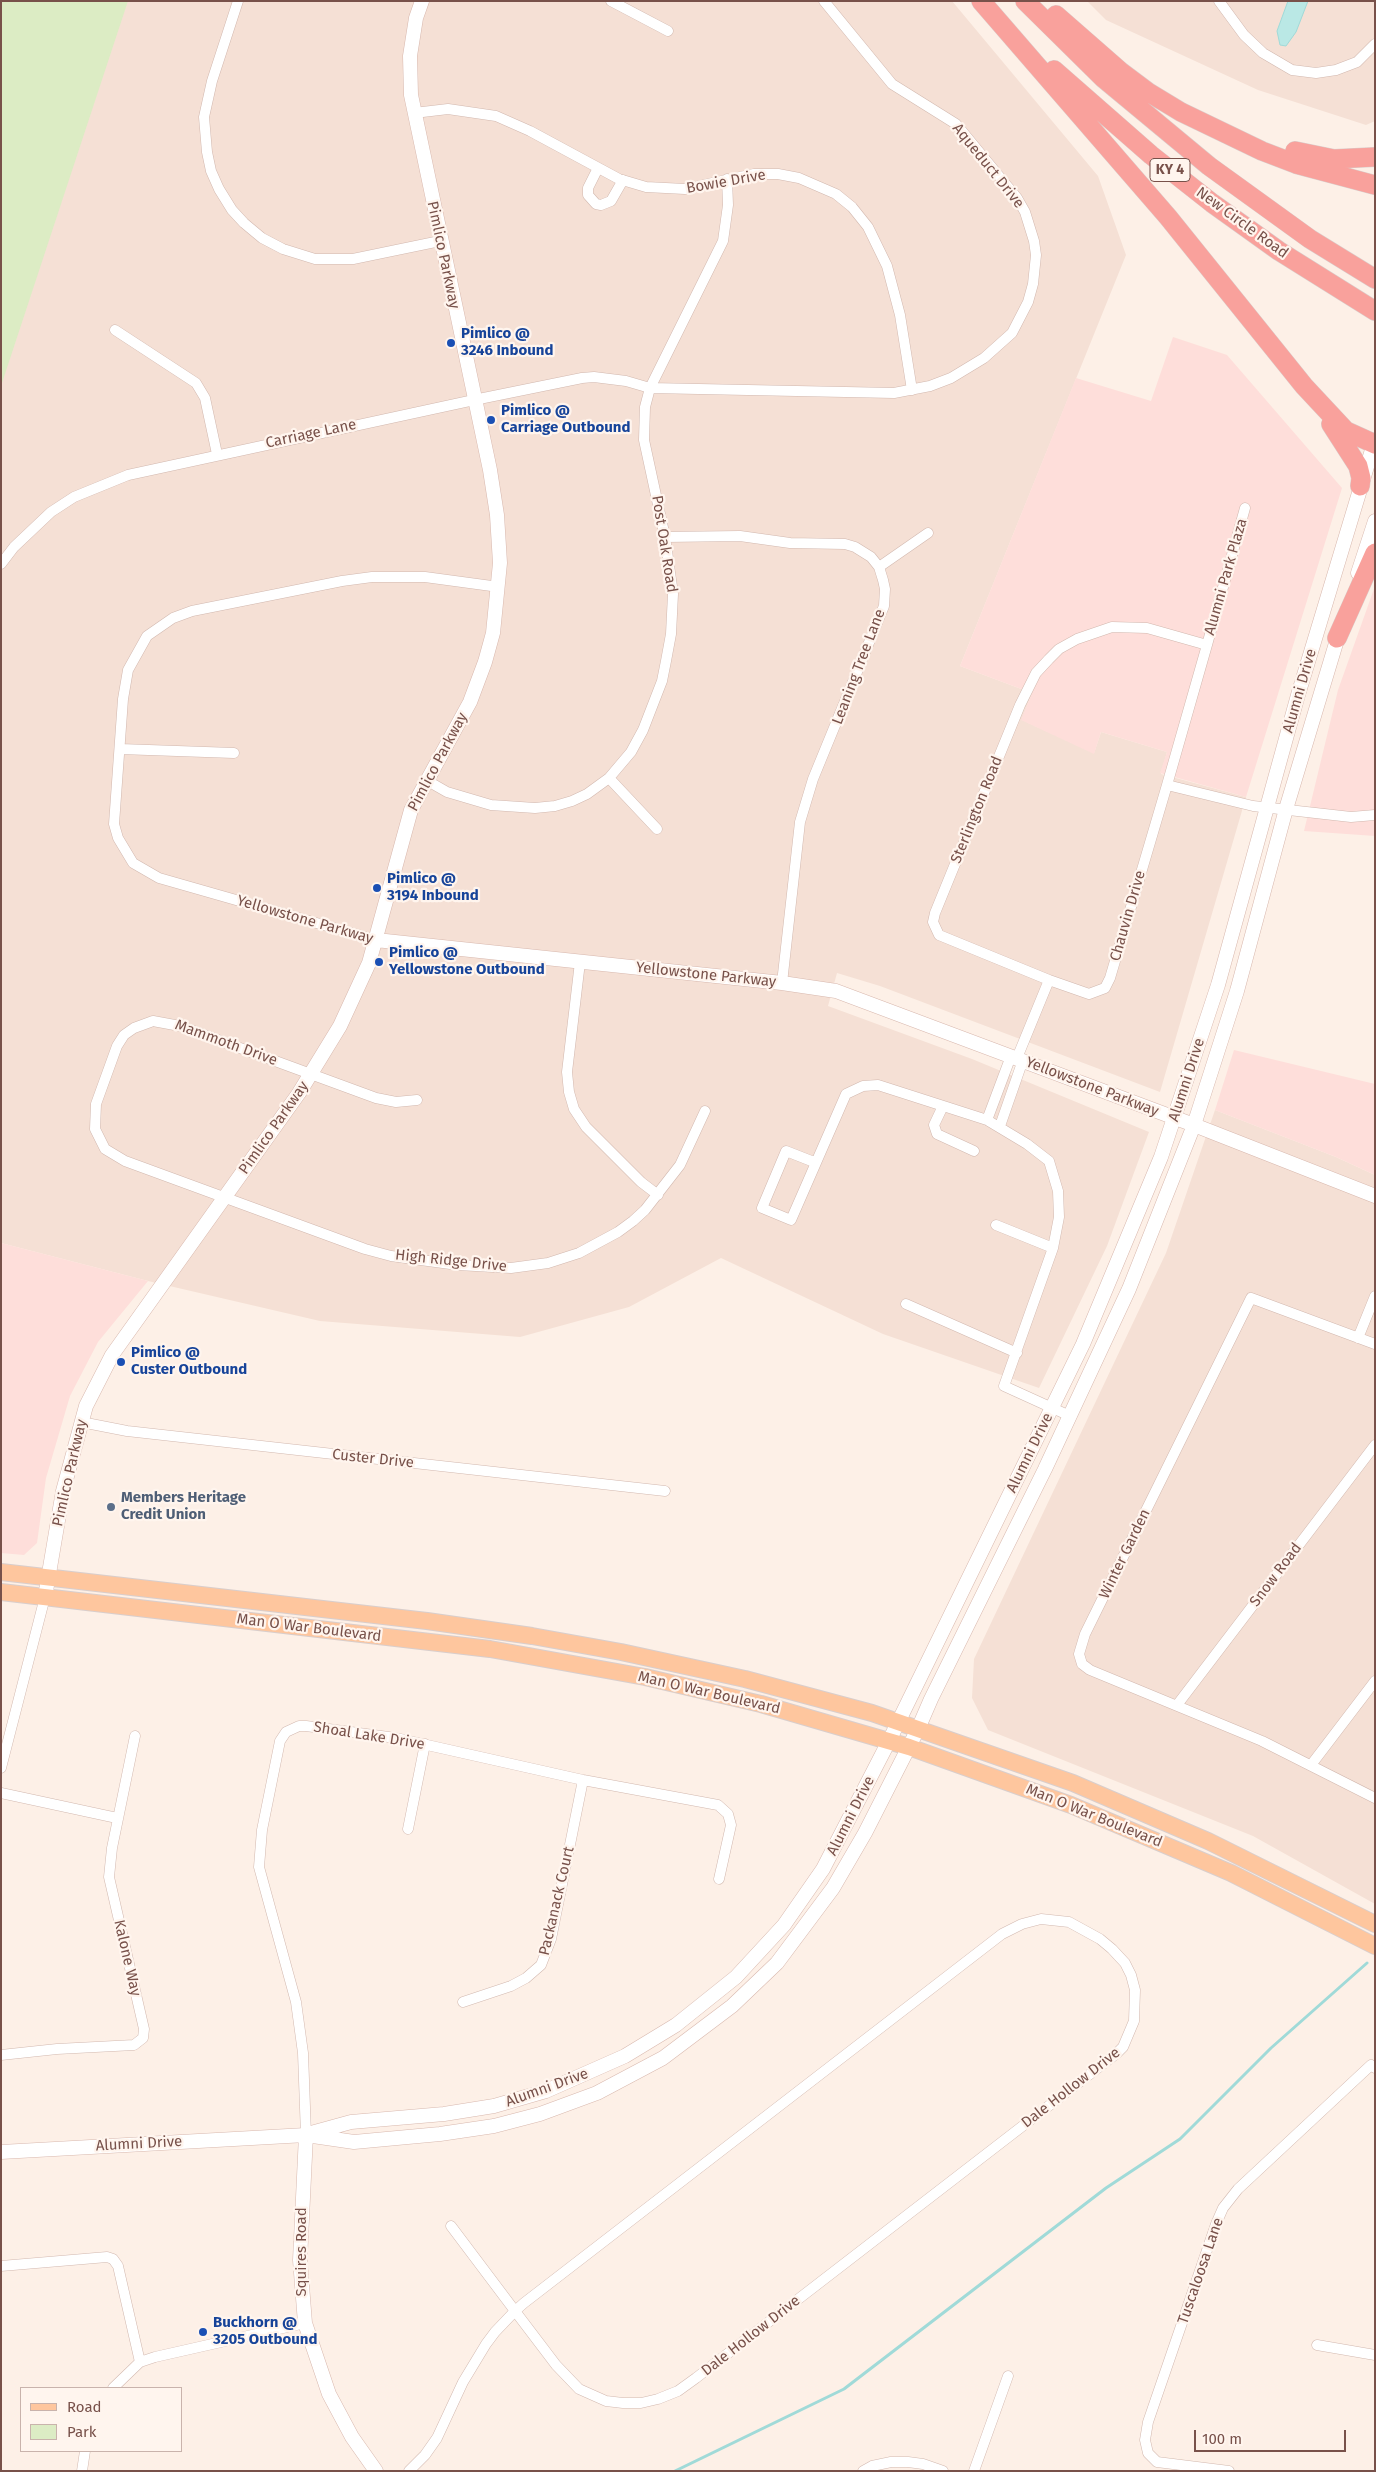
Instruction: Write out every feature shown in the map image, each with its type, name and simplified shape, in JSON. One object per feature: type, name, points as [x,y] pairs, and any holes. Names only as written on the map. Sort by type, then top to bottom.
[{"type":"highway","points":[[981,1],[1157,204],[1304,386],[1346,431],[1374,443]]},
{"type":"highway","name":"New Circle Road","points":[[987,1],[1069,84],[1151,155],[1271,246],[1375,311]]},
{"type":"highway","name":"New Circle Road","points":[[1025,1],[1102,78],[1209,166],[1310,238],[1375,279]]},
{"type":"highway","points":[[1042,1],[1072,30],[1136,83],[1181,112],[1262,152],[1304,167],[1375,185]]},
{"type":"highway","points":[[1136,83],[1218,123],[1289,150],[1334,159],[1349,160],[1375,157]]},
{"type":"highway","points":[[1304,386],[1354,458],[1360,472],[1360,486]]},
{"type":"highway","points":[[1337,638],[1375,553]]},
{"type":"main road","name":"Man O War Boulevard","points":[[1,1572],[427,1621],[541,1637],[702,1669],[898,1722],[1073,1783],[1276,1873],[1375,1924]]},
{"type":"main road","name":"Man O War Boulevard","points":[[1,1592],[388,1637],[533,1656],[684,1685],[761,1704],[909,1746],[1071,1805],[1260,1887],[1375,1946]]},
{"type":"street","points":[[238,1],[212,82],[204,117],[211,171],[232,210],[262,238],[283,249],[315,258],[353,259],[440,242]]},
{"type":"street","name":"Pimlico Parkway","points":[[1,1768],[45,1597],[63,1491],[89,1399],[112,1355],[311,1075],[340,1026],[369,963],[411,810],[426,780],[457,728],[479,679],[493,633],[500,563],[497,515],[411,95],[410,56],[416,18],[422,1]]},
{"type":"street","points":[[612,1],[668,31]]},
{"type":"street","name":"Aqueduct Drive","points":[[650,388],[876,393],[912,390],[930,386],[968,370],[998,348],[1012,333],[1028,302],[1033,284],[1036,255],[1034,241],[1025,212],[1017,198],[970,139],[945,116],[892,84],[824,1]]},
{"type":"street","points":[[1219,1],[1244,35],[1263,54],[1292,70],[1316,73],[1336,70],[1357,62],[1375,44]]},
{"type":"street","name":"Bowie Drive","points":[[414,113],[448,110],[496,116],[530,131],[598,168],[624,180],[646,187],[672,190],[703,186],[754,174],[778,174],[799,178],[836,194],[868,226],[879,247],[893,284],[912,390]]},
{"type":"street","points":[[598,168],[588,188],[588,195],[596,204],[601,205],[611,201],[624,180]]},
{"type":"street","name":"Post Oak Road","points":[[426,780],[447,792],[468,800],[491,805],[535,808],[572,801],[598,787],[609,778],[630,752],[643,730],[662,681],[671,634],[673,594],[665,537],[644,440],[643,422],[650,388],[723,241],[728,205],[727,179]]},
{"type":"street","points":[[115,330],[196,383],[205,398],[218,454]]},
{"type":"street","name":"Carriage Lane","points":[[1,564],[30,530],[51,512],[74,497],[128,475],[218,454],[582,378],[608,378],[650,388]]},
{"type":"street","name":"Alumni Drive","points":[[306,2135],[352,2122],[473,2110],[546,2091],[624,2056],[676,2025],[736,1976],[760,1952],[804,1898],[836,1845],[889,1741],[1052,1408],[1106,1292],[1142,1207],[1175,1118],[1220,976],[1267,807],[1374,443]]},
{"type":"street","name":"Alumni Park Plaza","points":[[1207,645],[1245,508]]},
{"type":"street","name":"Alumni Drive","points":[[1,2152],[306,2135],[354,2142],[440,2134],[494,2126],[540,2114],[597,2093],[663,2058],[732,2006],[788,1950],[833,1888],[852,1856],[918,1729],[1070,1416],[1129,1289],[1194,1125],[1237,991],[1286,809],[1337,638],[1375,521]]},
{"type":"street","points":[[665,537],[740,536],[790,543],[845,544],[864,551],[879,567],[928,533]]},
{"type":"street","name":"Leaning Tree Lane","points":[[782,983],[800,822],[813,779],[884,606],[885,589],[879,567]]},
{"type":"street","name":"Yellowstone Parkway","points":[[499,587],[425,577],[372,577],[342,581],[192,611],[173,618],[147,636],[128,670],[123,699],[114,824],[118,838],[133,863],[142,870],[159,878],[376,940],[782,983],[836,991],[854,996],[1194,1125],[1375,1196]]},
{"type":"street","name":"Sterlington Road","points":[[1049,980],[944,939],[935,929],[933,922],[934,913],[1027,688],[1036,673],[1059,650],[1077,639],[1112,627],[1147,628],[1207,645]]},
{"type":"street","name":"Chauvin Drive","points":[[1049,980],[1089,994],[1101,991],[1108,984],[1207,645]]},
{"type":"street","points":[[120,748],[234,753]]},
{"type":"street","points":[[609,778],[656,829]]},
{"type":"street","points":[[1167,785],[1267,807],[1351,817],[1375,815]]},
{"type":"street","points":[[580,962],[567,1072],[569,1092],[574,1109],[586,1127],[640,1182],[658,1195]]},
{"type":"street","points":[[988,1120],[1017,1058],[1049,980]]},
{"type":"street","name":"Mammoth Drive","points":[[225,1198],[125,1161],[112,1155],[99,1140],[95,1123],[96,1104],[117,1046],[124,1035],[143,1023],[164,1021],[376,1098],[396,1102],[416,1100]]},
{"type":"street","points":[[1000,1126],[1017,1058]]},
{"type":"street","points":[[814,1162],[786,1150],[762,1208],[791,1220],[814,1162],[846,1094],[863,1086],[878,1085],[988,1120],[1000,1126],[1049,1162],[1058,1191],[1059,1217],[1053,1248],[1004,1386],[1070,1416]]},
{"type":"street","points":[[943,1106],[934,1125],[937,1134],[974,1151]]},
{"type":"street","name":"High Ridge Drive","points":[[225,1198],[365,1250],[391,1256],[458,1265],[511,1268],[548,1263],[597,1245],[634,1221],[658,1195],[680,1165],[705,1110]]},
{"type":"street","points":[[996,1225],[1053,1248]]},
{"type":"street","points":[[1375,1296],[1358,1338],[1375,1344]]},
{"type":"street","name":"Winter Garden","points":[[1358,1338],[1251,1298],[1085,1634],[1079,1654],[1084,1667],[1177,1705],[1311,1765],[1375,1798]]},
{"type":"street","points":[[906,1304],[1017,1353]]},
{"type":"street","name":"Custer Drive","points":[[81,1422],[127,1431],[665,1491]]},
{"type":"street","name":"Snow Road","points":[[1177,1705],[1375,1445]]},
{"type":"street","points":[[1311,1765],[1375,1681]]},
{"type":"street","name":"Shoal Lake Drive","points":[[306,2135],[303,2052],[296,2002],[259,1867],[262,1830],[280,1741],[286,1732],[299,1726],[306,1726],[396,1738],[583,1780],[718,1805],[725,1808],[730,1825],[719,1879]]},
{"type":"street","name":"Kalone Way","points":[[1,2055],[57,2049],[134,2045],[143,2038],[144,2029],[109,1877],[117,1818],[136,1736]]},
{"type":"street","points":[[408,1829],[425,1744]]},
{"type":"street","name":"Packanack Court","points":[[464,2002],[511,1986],[526,1978],[541,1966],[550,1939],[583,1780]]},
{"type":"street","points":[[1,1793],[117,1818]]},
{"type":"street","name":"Dale Hollow Drive","points":[[409,2471],[425,2455],[436,2438],[463,2382],[482,2350],[515,2311],[564,2271],[1002,1934],[1022,1924],[1041,1919],[1069,1922],[1100,1939],[1125,1963],[1135,1990],[1136,2006],[1130,2034],[1116,2054],[678,2391],[641,2403],[606,2401],[591,2395],[579,2389],[567,2378],[515,2311]]},
{"type":"street","name":"Tuscaloosa Lane","points":[[1229,2471],[1157,2462],[1148,2453],[1145,2440],[1148,2422],[1216,2224],[1223,2208],[1238,2188],[1371,2065],[1375,2068]]},
{"type":"street","name":"Squires Road","points":[[306,2135],[300,2260],[305,2323],[314,2353],[336,2409],[352,2437],[376,2471]]},
{"type":"street","points":[[451,2226],[515,2311]]},
{"type":"street","points":[[1,2266],[106,2257],[113,2259],[118,2266],[140,2362]]},
{"type":"street","points":[[114,2387],[140,2362],[168,2353],[305,2323]]},
{"type":"street","points":[[1316,2345],[1375,2355]]},
{"type":"street","points":[[974,2471],[1008,2376]]},
{"type":"street","points":[[82,2471],[85,2452]]},
{"type":"street","points":[[863,2471],[891,2462],[908,2462],[923,2464],[943,2471]]},
{"type":"shaded area","points":[[1,1],[952,1],[1098,176],[1126,255],[960,666],[1032,693],[1022,720],[1094,753],[1101,732],[1167,752],[1161,774],[1246,797],[1160,1092],[880,986],[837,973],[828,1006],[972,1059],[1149,1132],[1107,1246],[1039,1388],[883,1334],[721,1258],[629,1307],[520,1337],[320,1321],[148,1281],[1,1243]]},
{"type":"shaded area","points":[[1087,1],[1375,1],[1375,121],[1366,125],[1258,90],[1106,20]]},
{"type":"shaded area","points":[[1173,337],[1227,355],[1342,488],[1246,797],[1160,773],[1167,752],[1101,732],[1094,754],[1021,720],[1032,693],[960,666],[1076,378],[1151,401]]},
{"type":"shaded area","points":[[1375,586],[1375,836],[1304,831],[1338,690]]},
{"type":"shaded area","points":[[1234,1050],[1375,1084],[1375,1175],[1336,1157],[1215,1110]]},
{"type":"shaded area","points":[[1215,1110],[1336,1157],[1375,1175],[1375,1904],[1253,1836],[988,1730],[972,1698],[974,1659],[1166,1253]]},
{"type":"shaded area","points":[[1,1243],[148,1281],[98,1342],[70,1396],[46,1478],[37,1543],[24,1555],[1,1553]]},
{"type":"green space","points":[[1,1],[128,1],[1,386]]},
{"type":"water","points":[[1288,1],[1308,1],[1296,32],[1286,46],[1280,45],[1277,31]]},
{"type":"waterway","points":[[675,2471],[844,2389],[1106,2188],[1180,2139],[1271,2048],[1367,1963]]},
{"type":"place","name":"Pimlico @ 3246 Inbound","points":[[451,343]]},
{"type":"place","name":"Pimlico @ Carriage Outbound","points":[[491,420]]},
{"type":"place","name":"Pimlico @ 3194 Inbound","points":[[377,888]]},
{"type":"place","name":"Pimlico @ Yellowstone Outbound","points":[[379,962]]},
{"type":"place","name":"Pimlico @ Custer Outbound","points":[[121,1362]]},
{"type":"place","name":"Members Heritage Credit Union","points":[[111,1507]]},
{"type":"place","name":"Buckhorn @ 3205 Outbound","points":[[203,2332]]}]
